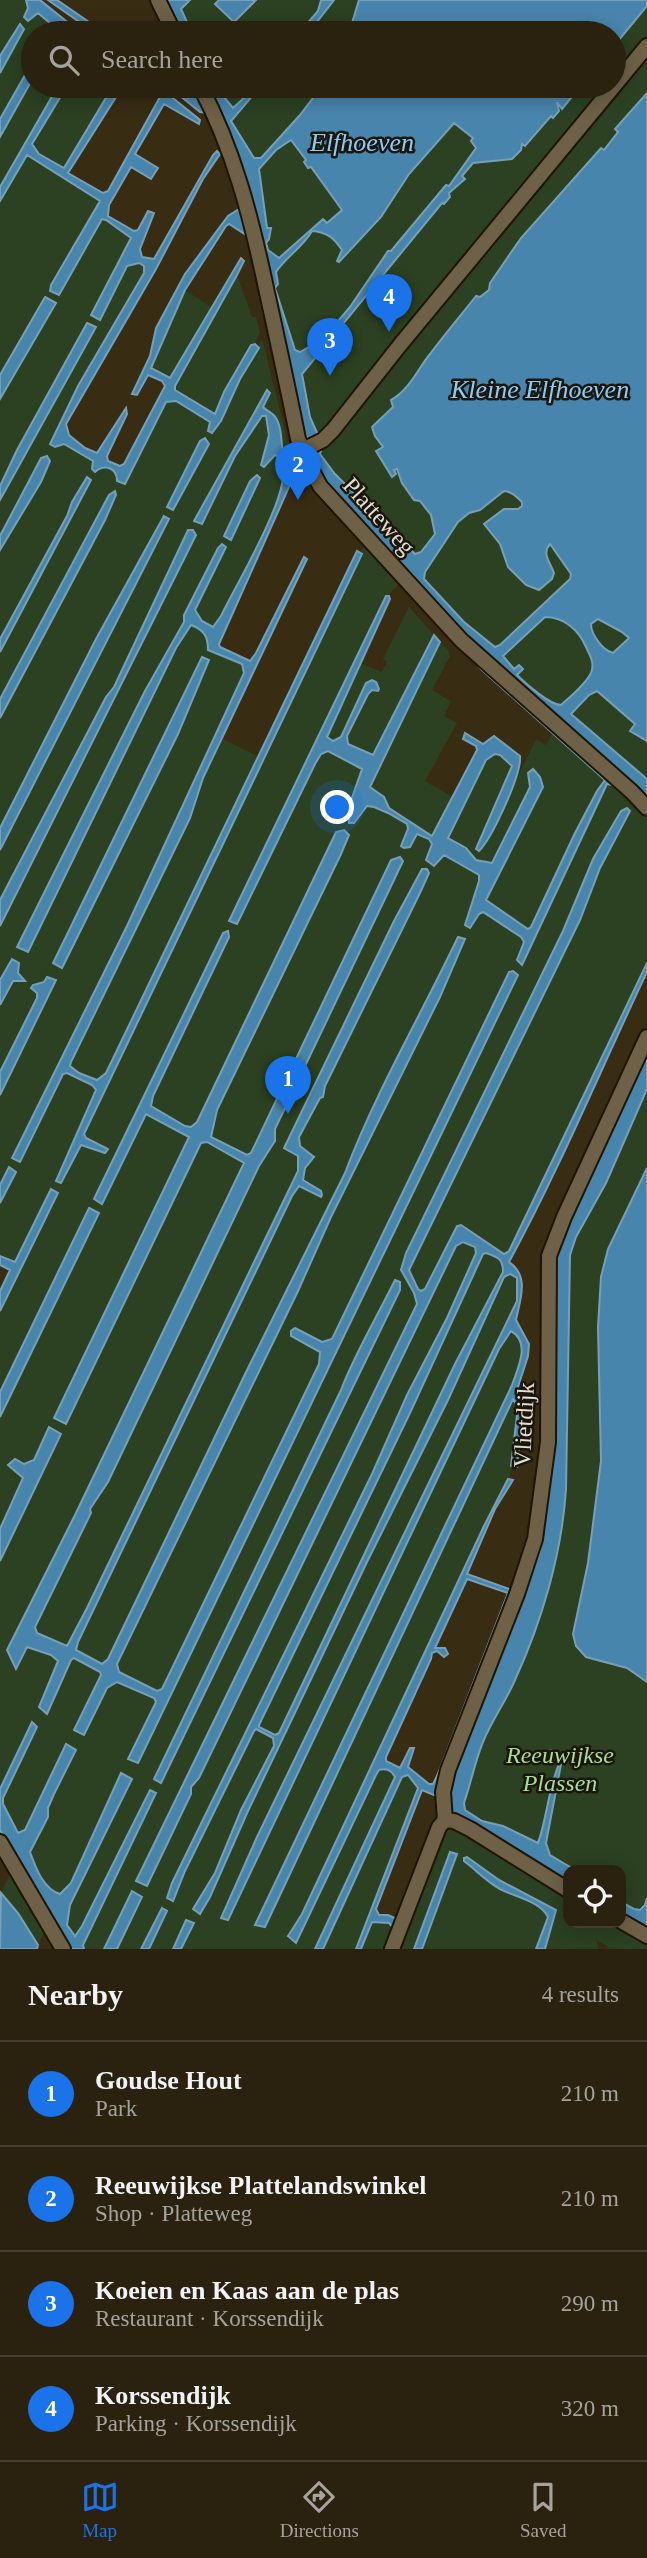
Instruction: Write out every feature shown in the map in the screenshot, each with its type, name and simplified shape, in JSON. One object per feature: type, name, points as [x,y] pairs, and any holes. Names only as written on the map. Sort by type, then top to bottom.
[{"type":"street","points":[[158,0],[168,21]]},
{"type":"street","points":[[626,71],[647,46]]},
{"type":"street","name":"Platteweg","points":[[206,98],[229,146],[242,187],[298,439],[310,446],[320,486],[461,640],[647,808]]},
{"type":"street","points":[[310,446],[332,430],[604,98]]},
{"type":"street","name":"Vlietdijk","points":[[445,1819],[443,1792],[448,1770],[517,1594],[535,1539],[548,1442],[549,1256],[564,1217],[647,1037]]},
{"type":"street","points":[[392,1949],[439,1827],[445,1819],[470,1829],[563,1887]]},
{"type":"street","points":[[0,1842],[63,1949]]},
{"type":"street","points":[[626,1924],[647,1936]]},
{"type":"green space","points":[[0,0],[36,0],[61,21],[21,21],[21,98],[113,98],[67,175],[107,199],[101,212],[140,237],[132,253],[153,266],[57,434],[124,473],[168,392],[215,420],[262,339],[297,471],[291,476],[212,644],[253,666],[223,739],[265,760],[362,554],[360,552],[368,541],[403,580],[386,597],[322,740],[368,770],[361,791],[488,874],[480,902],[532,935],[605,784],[597,791],[529,929],[486,900],[543,787],[531,783],[492,863],[476,860],[466,848],[448,838],[486,760],[496,755],[512,766],[483,848],[536,739],[546,745],[552,734],[647,816],[647,967],[506,1260],[520,1285],[513,1323],[526,1347],[513,1393],[520,1425],[509,1480],[379,1761],[404,1771],[422,1784],[371,1913],[397,1925],[387,1949],[72,1949],[0,1831],[0,1301],[15,1269],[0,1261]]},
{"type":"green space","points":[[169,0],[647,0],[647,796],[419,586],[321,463],[281,325],[246,159],[217,98],[626,98],[626,21],[179,21]]},
{"type":"green space","points":[[237,275],[260,332],[224,392],[217,411],[212,414],[177,393],[175,386]]},
{"type":"green space","points":[[185,290],[211,307],[170,378],[151,369]]},
{"type":"green space","points":[[409,607],[434,635],[373,755],[348,744],[347,736],[368,694],[372,690],[378,691],[379,686],[366,683],[341,737],[329,740],[327,734],[360,663],[382,672],[387,662],[383,659]]},
{"type":"green space","points":[[440,642],[450,656],[432,690],[451,701],[444,716],[457,723],[425,781],[453,797],[432,836],[389,808],[370,787]]},
{"type":"green space","name":"Reeuwijkse Plassen","points":[[647,1074],[647,1920],[626,1910],[626,1865],[563,1865],[563,1867],[458,1809],[557,1478],[564,1252]]},
{"type":"green space","points":[[447,1806],[563,1883],[563,1928],[626,1928],[626,1925],[647,1932],[647,1949],[607,1949],[608,1947],[597,1940],[595,1934],[599,1949],[399,1949],[446,1829]]},
{"type":"green space","points":[[12,1870],[46,1928],[38,1945],[18,1913],[1,1893]]},
{"type":"water","points":[[26,0],[40,0],[66,21],[47,21],[38,13],[28,21],[24,17],[28,8]]},
{"type":"water","points":[[48,0],[57,0],[88,21],[78,21]]},
{"type":"water","points":[[163,0],[190,0],[181,9],[186,21],[173,21]]},
{"type":"water","points":[[219,0],[256,0],[235,21],[215,4]]},
{"type":"water","points":[[321,0],[334,0],[318,21],[309,21],[318,11]]},
{"type":"water","points":[[359,0],[647,0],[647,6],[626,31],[626,21],[353,21]]},
{"type":"water","points":[[20,24],[21,34],[0,73],[0,56]]},
{"type":"water","points":[[21,82],[22,98],[0,137],[0,119]]},
{"type":"water","name":"Kleine Elfhoeven","points":[[647,93],[647,741],[630,731],[635,724],[597,691],[589,695],[571,714],[647,779],[647,798],[467,640],[465,633],[459,633],[331,489],[315,464],[313,448],[300,426],[241,164],[232,137],[211,98],[225,98],[233,108],[244,98],[251,98],[231,121],[254,158],[261,158],[313,98],[571,98],[562,109],[557,102],[559,111],[553,118],[551,116],[525,146],[522,144],[521,150],[512,159],[473,163],[462,176],[465,179],[449,193],[450,197],[442,203],[302,374],[310,417],[318,435],[320,454],[335,474],[415,554],[421,552],[435,534],[431,515],[420,501],[414,500],[402,483],[397,469],[392,477],[376,451],[383,447],[372,427],[393,407],[391,400],[408,385],[476,296],[480,297],[489,290],[490,283],[521,238],[601,148],[604,150],[618,132],[615,129]],"holes":[[[454,123],[473,138],[471,141],[476,148],[449,186],[446,185],[391,251],[388,251],[350,307],[323,339],[300,352],[295,350],[275,288],[278,284],[276,272],[312,231],[326,234],[336,242],[342,250],[337,261],[339,262],[381,217],[409,174]],[[291,140],[306,160],[304,162],[308,168],[311,167],[342,210],[327,223],[323,219],[279,258],[268,250],[266,243],[271,228],[267,228],[259,169],[276,150]],[[504,491],[514,495],[522,502],[522,506],[518,509],[504,509],[484,524],[500,544],[508,567],[526,585],[539,590],[552,579],[554,573],[546,551],[550,544],[571,574],[570,579],[495,647],[464,622],[424,579],[425,572],[458,522],[469,513],[480,510]],[[545,617],[559,619],[575,630],[586,647],[592,660],[591,673],[578,690],[561,705],[545,698],[521,679],[517,675],[523,669],[519,665],[514,669],[503,656]],[[598,619],[629,638],[613,653],[601,645],[591,624]]]},
{"type":"water","points":[[51,98],[60,98],[32,144],[39,154],[64,168],[106,98],[115,98],[68,173],[103,193],[108,191],[159,98],[173,98],[200,120],[199,124],[164,104],[135,154],[158,168],[151,179],[131,167],[109,205],[108,216],[134,231],[138,230],[148,211],[154,213],[140,249],[142,257],[154,259],[213,155],[217,151],[220,154],[203,179],[156,269],[66,424],[69,435],[85,448],[97,453],[126,408],[127,414],[107,456],[108,461],[120,466],[124,464],[165,386],[162,381],[148,375],[137,395],[132,394],[150,356],[156,328],[185,274],[228,216],[239,209],[246,235],[229,224],[226,226],[185,290],[151,368],[170,378],[241,258],[244,261],[237,275],[175,386],[175,390],[215,414],[224,392],[251,345],[255,344],[259,348],[212,433],[208,431],[210,422],[176,401],[166,402],[125,484],[117,481],[115,473],[109,468],[95,472],[92,469],[93,461],[64,444],[55,447],[50,444],[78,386],[144,273],[144,266],[139,263],[127,266],[100,320],[91,315],[131,238],[102,219],[59,295],[50,291],[51,285],[100,201],[27,155],[0,201],[0,187]]},
{"type":"water","points":[[183,98],[200,98],[207,113],[200,112]]},
{"type":"water","points":[[45,297],[56,303],[0,399],[0,375]]},
{"type":"water","points":[[87,323],[96,327],[0,500],[0,486],[17,450]]},
{"type":"water","points":[[267,390],[270,393],[263,407],[278,423],[285,457],[281,459],[275,455],[264,467],[261,465],[269,435],[266,416],[262,416],[235,456],[202,524],[194,521]]},
{"type":"water","points":[[205,438],[209,444],[173,510],[167,507],[200,441]]},
{"type":"water","points":[[47,456],[50,461],[41,482],[0,550],[0,536],[41,458]]},
{"type":"water","points":[[288,469],[292,478],[289,487],[219,644],[220,647],[250,661],[304,557],[307,559],[203,778],[190,818],[71,1062],[70,1066],[79,1073],[97,1080],[106,1073],[357,551],[362,554],[84,1134],[86,1138],[108,1149],[105,1153],[81,1145],[61,1183],[56,1181],[96,1090],[92,1085],[67,1073],[63,1074],[20,1162],[12,1158],[127,926],[244,673],[242,664],[208,650],[204,634],[195,627],[191,625],[176,648],[28,952],[17,947],[145,691],[184,622],[184,615],[218,548],[222,544],[226,547],[195,610],[202,621],[213,627],[259,543],[282,486],[283,472]]},
{"type":"water","points":[[257,475],[260,478],[231,540],[224,536],[250,481]]},
{"type":"water","points":[[87,477],[91,480],[0,652],[0,639]]},
{"type":"water","points":[[115,491],[116,495],[105,520],[0,718],[0,699],[109,495]]},
{"type":"water","points":[[164,516],[169,519],[0,850],[0,828],[96,639]]},
{"type":"water","points":[[188,530],[193,530],[196,535],[0,926],[0,900],[106,697],[114,687]]},
{"type":"water","points":[[386,596],[390,599],[327,737],[333,741],[341,737],[366,683],[372,680],[379,689],[368,694],[347,736],[348,744],[373,755],[434,635],[440,642],[370,787],[384,797],[389,808],[432,836],[477,750],[476,746],[463,739],[465,733],[483,744],[494,736],[520,756],[516,777],[505,805],[479,851],[476,849],[512,766],[500,755],[495,754],[486,760],[448,838],[466,848],[476,860],[492,863],[530,787],[528,773],[533,769],[540,777],[543,787],[486,900],[528,929],[531,927],[575,833],[605,780],[482,670],[480,664],[628,797],[607,784],[522,965],[517,960],[524,942],[521,937],[483,912],[470,928],[465,925],[479,875],[444,855],[434,866],[426,860],[432,844],[429,839],[417,834],[410,847],[404,848],[401,846],[408,829],[407,824],[374,807],[367,806],[354,823],[349,823],[347,812],[362,769],[328,751],[321,754],[315,764],[237,924],[229,921]]},
{"type":"water","points":[[202,657],[209,660],[178,734],[62,968],[53,963]]},
{"type":"water","points":[[627,808],[630,811],[600,868],[580,920],[409,1270],[418,1289],[425,1289],[457,1226],[461,1225],[504,1254],[509,1251],[647,963],[647,972],[580,1118],[509,1262],[520,1274],[522,1289],[516,1320],[529,1344],[517,1390],[522,1420],[517,1467],[511,1466],[518,1407],[513,1399],[265,1927],[255,1925],[512,1385],[522,1348],[517,1336],[511,1331],[499,1349],[228,1920],[221,1918],[257,1837],[517,1301],[517,1278],[510,1274],[504,1277],[448,1400],[367,1562],[200,1914],[193,1909],[215,1873],[241,1810],[274,1746],[273,1738],[256,1729],[254,1731],[173,1901],[167,1898],[172,1883],[372,1474],[407,1395],[447,1318],[476,1253],[475,1247],[463,1242],[456,1246],[199,1778],[191,1787],[191,1794],[147,1886],[136,1881],[417,1304],[401,1270],[406,1253],[563,931],[593,859],[621,811]],"holes":[[[483,1254],[501,1261],[503,1272],[455,1364],[279,1733],[275,1735],[259,1725],[410,1413]]]},
{"type":"water","points":[[344,830],[349,835],[341,854],[217,1110],[211,1137],[247,1155],[251,1153],[391,860],[400,857],[403,861],[275,1129],[275,1141],[259,1166],[108,1482],[90,1509],[91,1513],[35,1627],[37,1633],[67,1646],[87,1608],[298,1171],[298,1156],[284,1148],[422,869],[427,869],[429,873],[420,893],[325,1086],[323,1097],[299,1137],[300,1146],[314,1157],[305,1168],[303,1180],[321,1191],[322,1195],[321,1197],[299,1186],[292,1196],[76,1650],[102,1664],[108,1659],[345,1173],[385,1083],[458,937],[465,939],[440,997],[331,1217],[298,1291],[117,1664],[119,1672],[157,1691],[162,1689],[319,1364],[320,1352],[291,1336],[291,1331],[295,1328],[322,1342],[332,1339],[509,972],[513,971],[518,975],[138,1763],[128,1759],[156,1702],[154,1698],[117,1682],[107,1688],[84,1735],[74,1730],[101,1675],[100,1672],[74,1658],[71,1660],[47,1714],[39,1707],[58,1661],[51,1655],[27,1647],[16,1669],[7,1650],[244,1163],[207,1142],[201,1143],[66,1424],[54,1418],[189,1137],[146,1114],[102,1204],[94,1199],[223,933],[228,931],[229,937],[153,1096],[151,1106],[185,1126],[191,1127],[197,1122],[336,832]]},
{"type":"water","points":[[12,959],[19,963],[18,973],[25,981],[13,981],[0,1005],[0,980]]},
{"type":"water","points":[[47,977],[56,980],[0,1095],[0,1072],[37,998],[37,993],[31,988],[44,982]]},
{"type":"water","points":[[647,1048],[647,1089],[606,1183],[576,1237],[570,1255],[566,1489],[555,1562],[534,1634],[511,1688],[483,1742],[464,1803],[465,1810],[482,1821],[503,1826],[538,1843],[553,1780],[561,1759],[550,1750],[563,1754],[546,1843],[550,1855],[567,1865],[563,1865],[563,1883],[455,1815],[450,1809],[450,1782],[540,1551],[547,1500],[553,1257]]},
{"type":"water","points":[[9,1167],[16,1172],[0,1203],[0,1185]]},
{"type":"water","points":[[647,1168],[647,1682],[627,1668],[586,1657],[576,1646],[573,1634],[588,1563],[601,1461],[598,1327],[601,1277],[608,1249]]},
{"type":"water","points":[[51,1189],[58,1193],[0,1311],[0,1291],[10,1270],[0,1265],[0,1256],[15,1262]]},
{"type":"water","points":[[89,1208],[99,1213],[0,1417],[0,1392]]},
{"type":"water","points":[[395,1280],[400,1282],[400,1290],[161,1783],[154,1779],[353,1362]]},
{"type":"water","points":[[49,1427],[61,1434],[0,1561],[0,1529],[23,1478],[8,1465],[15,1459],[24,1464],[34,1460]]},
{"type":"water","points":[[508,1479],[513,1480],[495,1509],[467,1574],[512,1590],[440,1794],[436,1796],[422,1790],[376,1909],[379,1915],[388,1915],[399,1920],[393,1928],[389,1923],[372,1922],[361,1949],[356,1949],[418,1788],[408,1775],[402,1777],[323,1949],[315,1949],[395,1777],[389,1770],[382,1769],[376,1775],[296,1943],[288,1936],[302,1914]],"holes":[[[467,1579],[508,1593],[433,1784],[429,1784],[408,1767],[414,1748],[410,1748],[400,1768],[386,1761],[432,1653],[437,1651],[444,1657],[448,1654],[445,1648],[435,1648]]]},
{"type":"water","points":[[32,1722],[37,1727],[3,1798],[3,1804],[18,1833],[25,1830],[66,1744],[76,1750],[30,1852],[41,1877],[54,1891],[60,1894],[71,1883],[121,1773],[132,1779],[70,1905],[67,1925],[75,1936],[150,1790],[156,1793],[83,1945],[84,1949],[68,1949],[0,1830],[0,1789]]},
{"type":"water","points":[[450,1852],[457,1854],[422,1949],[414,1949]]},
{"type":"water","points":[[467,1857],[499,1880],[556,1910],[545,1949],[536,1949],[548,1917],[544,1912],[533,1903],[491,1883],[464,1861]]},
{"type":"water","points":[[132,1891],[142,1897],[117,1949],[104,1949]]},
{"type":"water","points":[[1,1893],[18,1913],[38,1945],[37,1949],[0,1949]]},
{"type":"water","points":[[647,1898],[647,1932],[626,1920],[626,1905],[640,1910]]},
{"type":"water","points":[[162,1908],[167,1911],[149,1949],[141,1949]]},
{"type":"water","points":[[186,1920],[194,1923],[181,1949],[173,1949]]},
{"type":"place","name":"Korssendijk","points":[[389,332]]},
{"type":"place","name":"Koeien en Kaas aan de plas","points":[[330,376]]},
{"type":"place","name":"Reeuwijkse Plattelandswinkel","points":[[298,500]]},
{"type":"place","name":"Goudse Hout","points":[[288,1114]]},
{"type":"water label","name":"Elfhoeven","points":[[362,142]]}]
